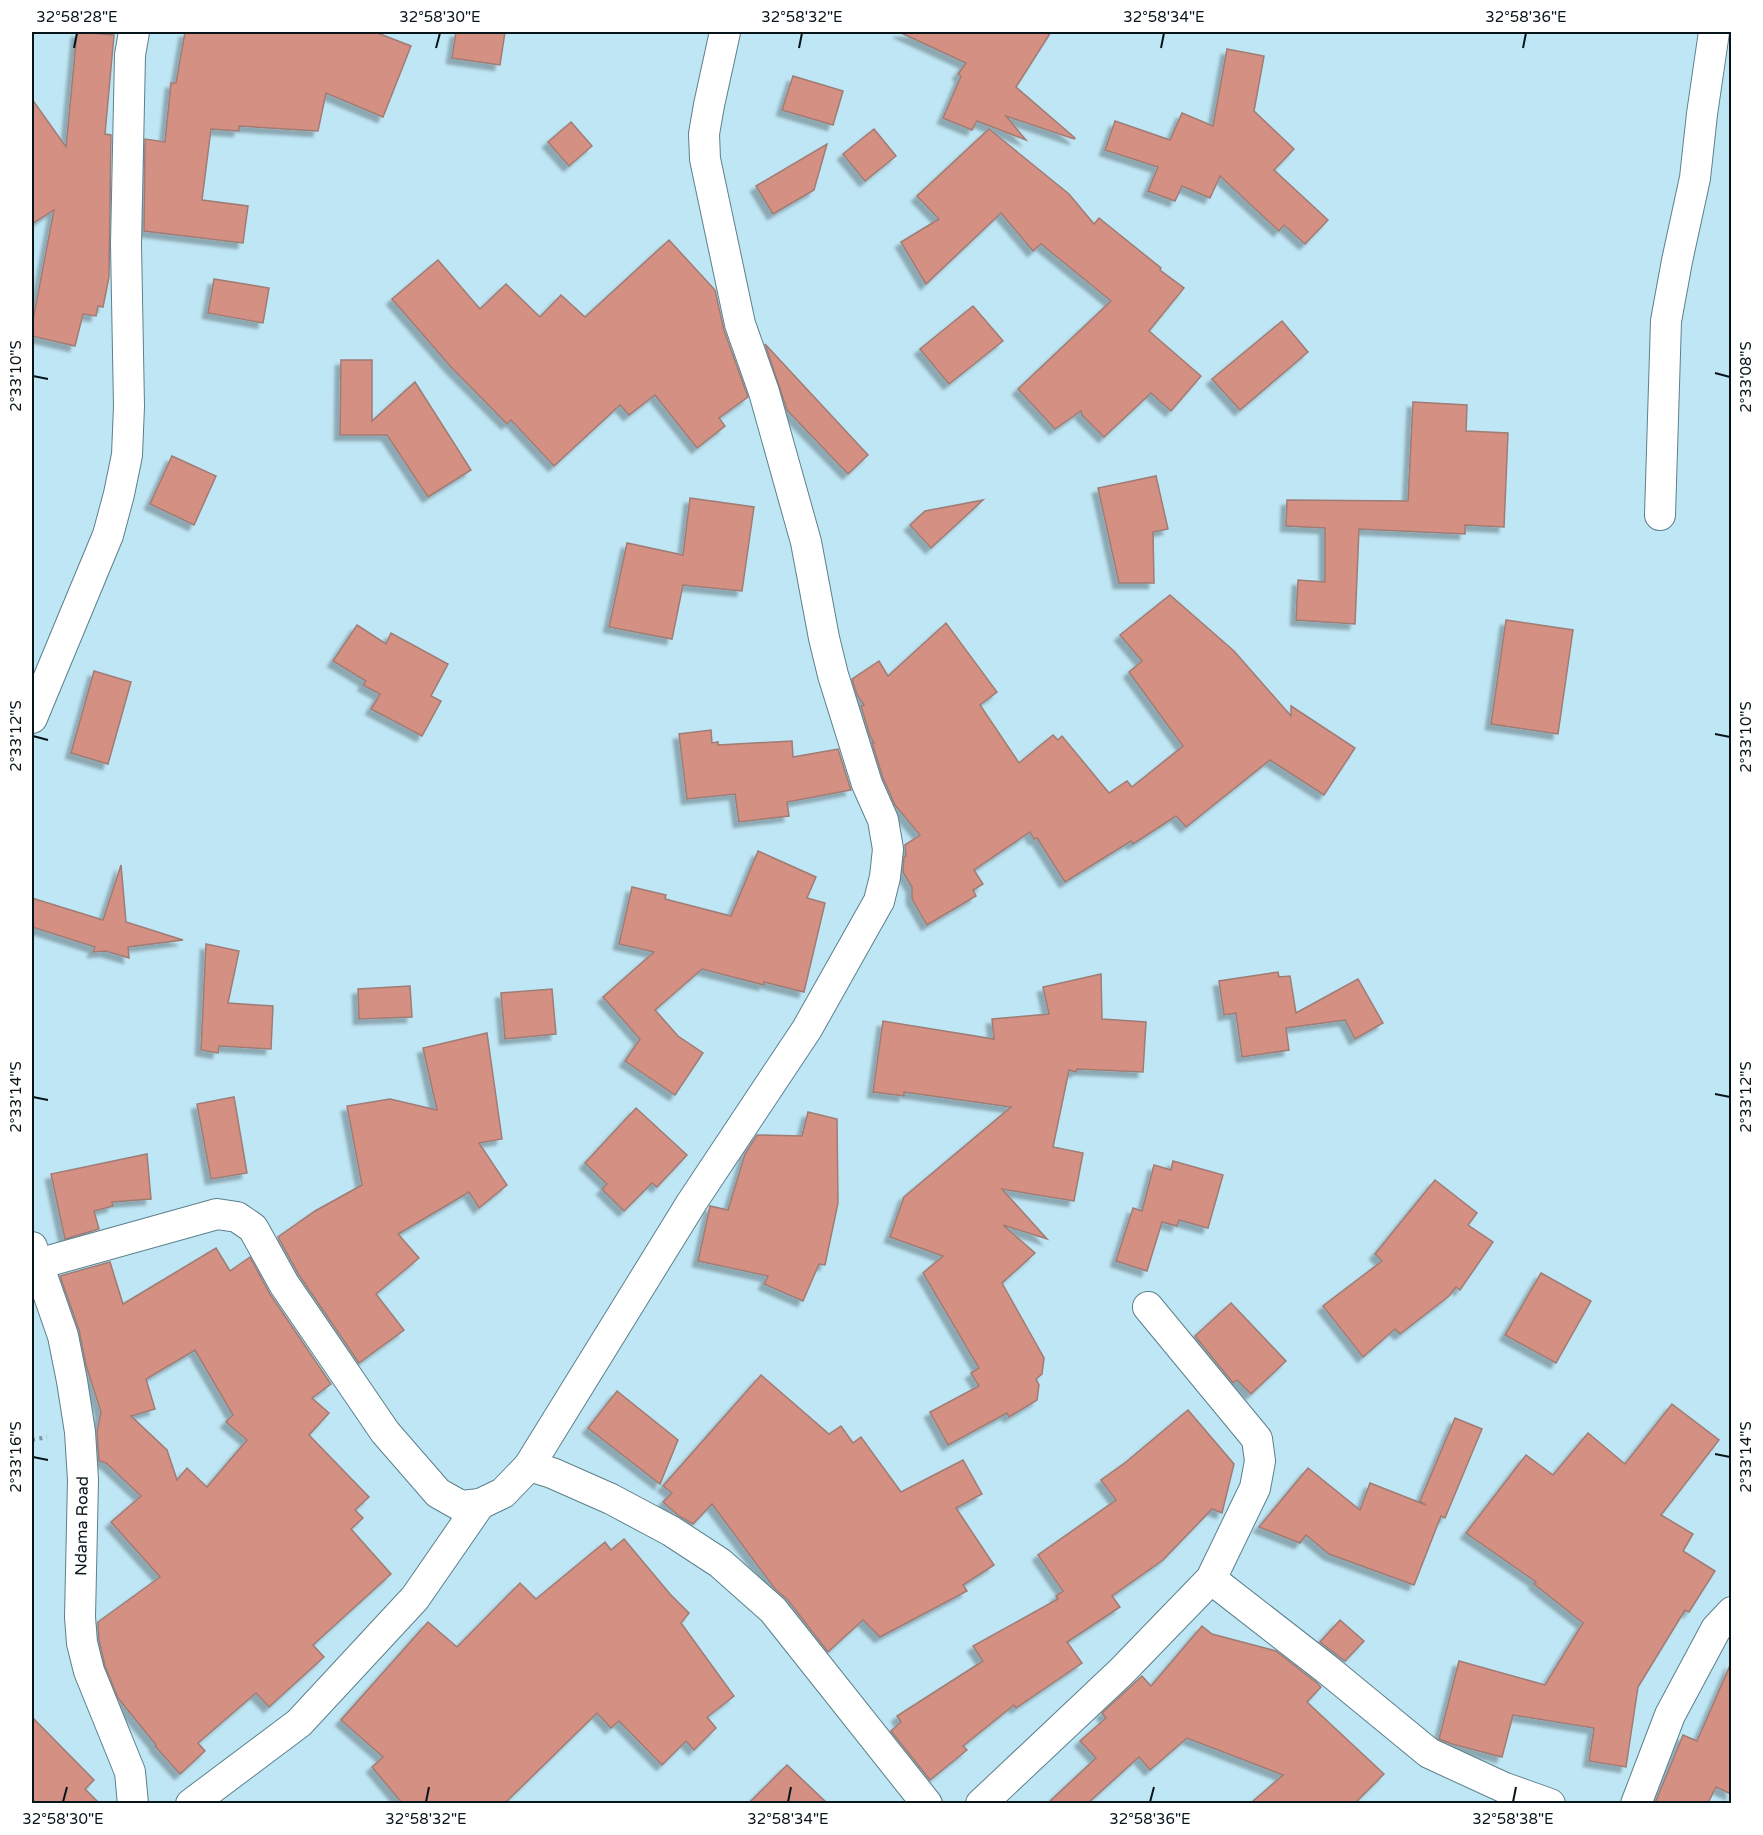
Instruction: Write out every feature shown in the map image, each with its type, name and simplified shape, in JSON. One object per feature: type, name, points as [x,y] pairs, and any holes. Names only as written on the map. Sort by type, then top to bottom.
[{"type":"street","points":[[32,718],[108,536],[127,455],[129,406],[126,244],[130,55],[134,32]]},
{"type":"street","points":[[35,1256],[217,1214],[237,1217],[253,1228],[284,1284],[385,1432],[438,1493],[461,1506],[480,1504],[503,1493],[529,1466],[692,1202],[807,1029],[879,901],[885,877],[888,849],[883,820],[867,784],[833,675],[806,542],[764,392],[740,324],[705,159],[704,134],[725,32]]},
{"type":"street","points":[[1660,515],[1666,321],[1695,178],[1714,32]]},
{"type":"street","name":"Ndama Road","points":[[35,1256],[63,1336],[80,1432],[83,1480],[80,1617],[82,1643],[89,1671],[130,1772],[133,1803]]},
{"type":"street","points":[[981,1803],[1122,1672],[1211,1579],[1255,1488],[1260,1461],[1257,1439],[1148,1307]]},
{"type":"street","points":[[529,1466],[552,1473],[610,1499],[671,1531],[720,1563],[773,1610],[927,1803]]},
{"type":"street","points":[[191,1803],[299,1723],[415,1598],[480,1504]]},
{"type":"street","points":[[1211,1579],[1328,1670],[1429,1753],[1505,1788],[1550,1803]]},
{"type":"street","points":[[1636,1803],[1670,1715],[1716,1629],[1731,1612]]},
{"type":"building","points":[[77,32],[114,35],[105,134],[111,135],[109,277],[103,307],[98,306],[96,316],[83,314],[75,346],[32,336],[32,325],[54,210],[32,224],[32,99],[66,147]]},
{"type":"building","points":[[185,32],[375,32],[411,46],[383,117],[326,93],[318,131],[239,126],[239,131],[211,129],[202,200],[248,206],[243,243],[144,231],[145,139],[165,142],[171,83],[176,83]]},
{"type":"building","points":[[456,32],[505,32],[500,65],[452,58]]},
{"type":"building","points":[[899,32],[1051,32],[1016,87],[1075,138],[1006,116],[1026,140],[977,121],[972,130],[943,118],[961,76],[958,74],[966,63]]},
{"type":"building","points":[[1227,49],[1264,56],[1254,111],[1294,149],[1274,170],[1328,220],[1305,244],[1284,225],[1279,231],[1220,176],[1210,198],[1182,186],[1175,201],[1148,191],[1158,167],[1105,150],[1115,121],[1170,140],[1182,113],[1213,126]]},
{"type":"building","points":[[793,76],[843,91],[833,125],[782,110]]},
{"type":"building","points":[[571,122],[592,146],[569,166],[548,142]]},
{"type":"building","points":[[874,129],[896,156],[865,181],[843,154]]},
{"type":"building","points":[[989,129],[1069,194],[1094,224],[1099,218],[1184,288],[1149,331],[1201,376],[1171,411],[1151,393],[1104,437],[1082,415],[1081,411],[1055,429],[1018,389],[1111,301],[1041,244],[1033,251],[1001,213],[926,284],[901,242],[939,219],[917,196]]},
{"type":"building","points":[[827,144],[814,190],[773,214],[756,186]]},
{"type":"building","points":[[669,240],[715,290],[724,330],[748,397],[719,418],[725,426],[697,448],[655,395],[629,415],[620,405],[554,466],[511,420],[507,424],[451,367],[392,299],[438,260],[480,309],[506,284],[540,317],[561,295],[585,317]]},
{"type":"building","points":[[214,279],[269,288],[263,323],[208,313]]},
{"type":"building","points":[[973,306],[1003,341],[949,384],[920,349]]},
{"type":"building","points":[[1282,321],[1308,352],[1240,410],[1212,379]]},
{"type":"building","points":[[765,344],[868,455],[848,474],[787,410]]},
{"type":"building","points":[[341,360],[372,360],[372,421],[415,382],[471,470],[428,497],[387,435],[340,435]]},
{"type":"building","points":[[1413,402],[1467,405],[1466,431],[1508,433],[1504,527],[1465,525],[1465,534],[1359,529],[1355,624],[1296,620],[1298,580],[1325,582],[1325,528],[1286,526],[1287,500],[1408,501]]},
{"type":"building","points":[[172,456],[216,476],[194,525],[150,504]]},
{"type":"building","points":[[1156,476],[1168,529],[1153,532],[1154,583],[1119,583],[1098,488]]},
{"type":"building","points":[[690,498],[754,507],[742,591],[683,585],[672,639],[609,627],[627,543],[683,555]]},
{"type":"building","points":[[983,500],[931,548],[910,525],[925,511]]},
{"type":"building","points":[[1170,595],[1234,651],[1291,716],[1291,706],[1355,748],[1324,795],[1270,760],[1186,827],[1176,816],[1133,844],[1131,841],[1065,882],[1037,838],[1034,839],[1030,832],[974,870],[983,884],[973,890],[976,896],[927,925],[912,899],[912,887],[903,872],[906,856],[905,845],[920,835],[895,805],[883,778],[861,706],[864,705],[857,695],[852,679],[879,661],[888,676],[946,623],[997,692],[980,705],[1019,763],[1053,735],[1058,740],[1062,736],[1109,793],[1127,781],[1132,787],[1183,746],[1129,672],[1142,661],[1120,635]]},
{"type":"building","points":[[1506,620],[1573,630],[1558,734],[1491,724]]},
{"type":"building","points":[[357,625],[386,644],[391,633],[448,664],[431,696],[441,701],[422,736],[371,709],[380,694],[363,685],[366,681],[333,661]]},
{"type":"building","points":[[94,671],[131,682],[108,764],[71,753]]},
{"type":"building","points":[[711,730],[712,743],[718,742],[718,745],[792,741],[793,757],[838,749],[851,790],[787,802],[789,816],[739,822],[735,794],[687,799],[679,734]]},
{"type":"building","points":[[758,851],[816,877],[807,898],[825,903],[804,992],[764,982],[764,985],[702,969],[655,1010],[678,1036],[703,1053],[675,1095],[625,1061],[640,1039],[603,997],[654,952],[619,944],[632,887],[666,895],[665,899],[731,916]]},
{"type":"building","points":[[121,865],[126,922],[183,940],[128,947],[129,958],[106,951],[93,952],[95,947],[32,927],[32,898],[103,920]]},
{"type":"building","points":[[206,944],[239,951],[228,1003],[273,1006],[271,1049],[219,1046],[218,1053],[201,1050]]},
{"type":"building","points":[[1278,972],[1279,977],[1290,976],[1296,1013],[1358,979],[1383,1023],[1355,1039],[1345,1020],[1286,1028],[1289,1050],[1242,1057],[1236,1013],[1224,1015],[1219,981]]},
{"type":"building","points":[[1101,974],[1102,1019],[1146,1022],[1143,1072],[1077,1069],[1076,1072],[1069,1070],[1053,1147],[1083,1153],[1074,1201],[1002,1189],[1047,1239],[1003,1225],[1035,1253],[1002,1283],[1044,1358],[1042,1374],[1036,1379],[1039,1385],[1037,1400],[1009,1417],[1007,1413],[948,1445],[930,1412],[979,1386],[971,1373],[979,1368],[923,1273],[943,1256],[890,1237],[904,1197],[1011,1107],[904,1092],[904,1096],[873,1092],[883,1021],[994,1039],[992,1019],[1049,1014],[1043,987]]},
{"type":"building","points":[[410,986],[412,1017],[359,1019],[358,989]]},
{"type":"building","points":[[552,989],[556,1034],[505,1039],[501,993]]},
{"type":"building","points":[[487,1033],[502,1139],[479,1143],[507,1185],[479,1208],[469,1192],[398,1234],[419,1258],[376,1294],[404,1330],[359,1363],[299,1275],[278,1237],[315,1211],[362,1185],[347,1106],[390,1099],[437,1110],[423,1048]]},
{"type":"building","points":[[234,1097],[247,1173],[211,1179],[197,1104]]},
{"type":"building","points":[[636,1108],[687,1155],[657,1187],[652,1183],[624,1211],[602,1189],[607,1184],[585,1163]]},
{"type":"building","points":[[808,1112],[837,1119],[838,1203],[825,1265],[819,1264],[803,1301],[764,1284],[768,1276],[698,1261],[710,1206],[728,1210],[745,1154],[757,1135],[802,1136]]},
{"type":"building","points":[[147,1154],[151,1199],[112,1202],[113,1206],[94,1211],[99,1229],[65,1239],[51,1174]]},
{"type":"building","points":[[1173,1161],[1223,1175],[1208,1228],[1179,1220],[1177,1226],[1162,1222],[1147,1271],[1116,1261],[1133,1208],[1142,1211],[1154,1165],[1171,1170]]},
{"type":"building","points":[[1435,1180],[1477,1213],[1468,1225],[1493,1242],[1460,1290],[1456,1287],[1449,1296],[1400,1334],[1395,1329],[1363,1357],[1323,1306],[1382,1261],[1375,1254]]},
{"type":"building","points":[[216,1248],[230,1271],[250,1257],[270,1294],[331,1384],[312,1398],[329,1413],[309,1435],[369,1497],[355,1510],[363,1518],[351,1529],[391,1574],[313,1645],[324,1657],[269,1707],[256,1693],[198,1743],[205,1751],[180,1774],[118,1698],[105,1666],[99,1640],[98,1622],[160,1577],[111,1522],[141,1496],[106,1463],[99,1461],[97,1432],[101,1412],[86,1365],[79,1330],[60,1276],[110,1262],[123,1304]],"holes":[[[195,1350],[233,1415],[226,1422],[247,1440],[207,1487],[187,1468],[177,1480],[167,1450],[131,1416],[155,1409],[146,1379]]]},
{"type":"building","points":[[1541,1273],[1591,1301],[1556,1363],[1505,1335]]},
{"type":"building","points":[[1231,1303],[1286,1361],[1251,1394],[1237,1380],[1233,1383],[1195,1336]]},
{"type":"building","points":[[761,1375],[829,1434],[841,1426],[853,1443],[861,1437],[901,1492],[963,1460],[982,1494],[956,1508],[994,1565],[963,1585],[967,1591],[880,1637],[863,1620],[828,1652],[787,1599],[775,1589],[712,1504],[693,1524],[679,1516],[663,1502],[672,1493],[663,1486]]},
{"type":"building","points":[[617,1391],[678,1440],[660,1484],[588,1428]]},
{"type":"building","points":[[1672,1404],[1719,1440],[1661,1515],[1693,1534],[1683,1551],[1715,1571],[1689,1612],[1685,1610],[1638,1687],[1626,1767],[1589,1761],[1594,1728],[1513,1715],[1502,1757],[1439,1739],[1459,1661],[1545,1685],[1583,1623],[1534,1584],[1536,1582],[1466,1533],[1526,1455],[1553,1475],[1588,1433],[1625,1464]]},
{"type":"building","points":[[1188,1410],[1234,1464],[1222,1513],[1212,1509],[1163,1560],[1112,1596],[1120,1607],[1067,1642],[1082,1663],[1016,1708],[1014,1705],[963,1746],[967,1750],[930,1780],[891,1731],[901,1722],[897,1716],[983,1661],[973,1646],[1058,1599],[1056,1596],[1063,1591],[1038,1555],[1116,1500],[1101,1480]]},
{"type":"building","points":[[1455,1418],[1482,1429],[1445,1518],[1441,1516],[1414,1585],[1329,1554],[1306,1535],[1300,1543],[1259,1527],[1308,1468],[1360,1510],[1370,1483],[1426,1505],[1420,1501]]},
{"type":"building","points":[[624,1539],[689,1613],[681,1623],[734,1696],[707,1717],[716,1728],[694,1750],[686,1741],[662,1765],[619,1721],[611,1728],[597,1713],[505,1803],[402,1803],[372,1767],[383,1757],[341,1720],[428,1622],[457,1647],[520,1583],[536,1599],[605,1542],[611,1550]]},
{"type":"building","points":[[1340,1620],[1364,1641],[1345,1661],[1320,1642]]},
{"type":"building","points":[[1202,1626],[1212,1634],[1276,1651],[1317,1683],[1321,1687],[1307,1702],[1384,1774],[1355,1803],[1251,1803],[1283,1775],[1187,1738],[1150,1770],[1139,1757],[1088,1803],[1048,1803],[1096,1758],[1080,1741],[1106,1718],[1102,1713],[1142,1676],[1151,1686]]},
{"type":"building","points":[[1731,1663],[1731,1794],[1716,1787],[1708,1803],[1655,1803],[1683,1735],[1697,1741]]},
{"type":"building","points":[[32,1717],[94,1780],[85,1789],[99,1803],[32,1803]]},
{"type":"building","points":[[787,1765],[827,1803],[749,1803]]}]
